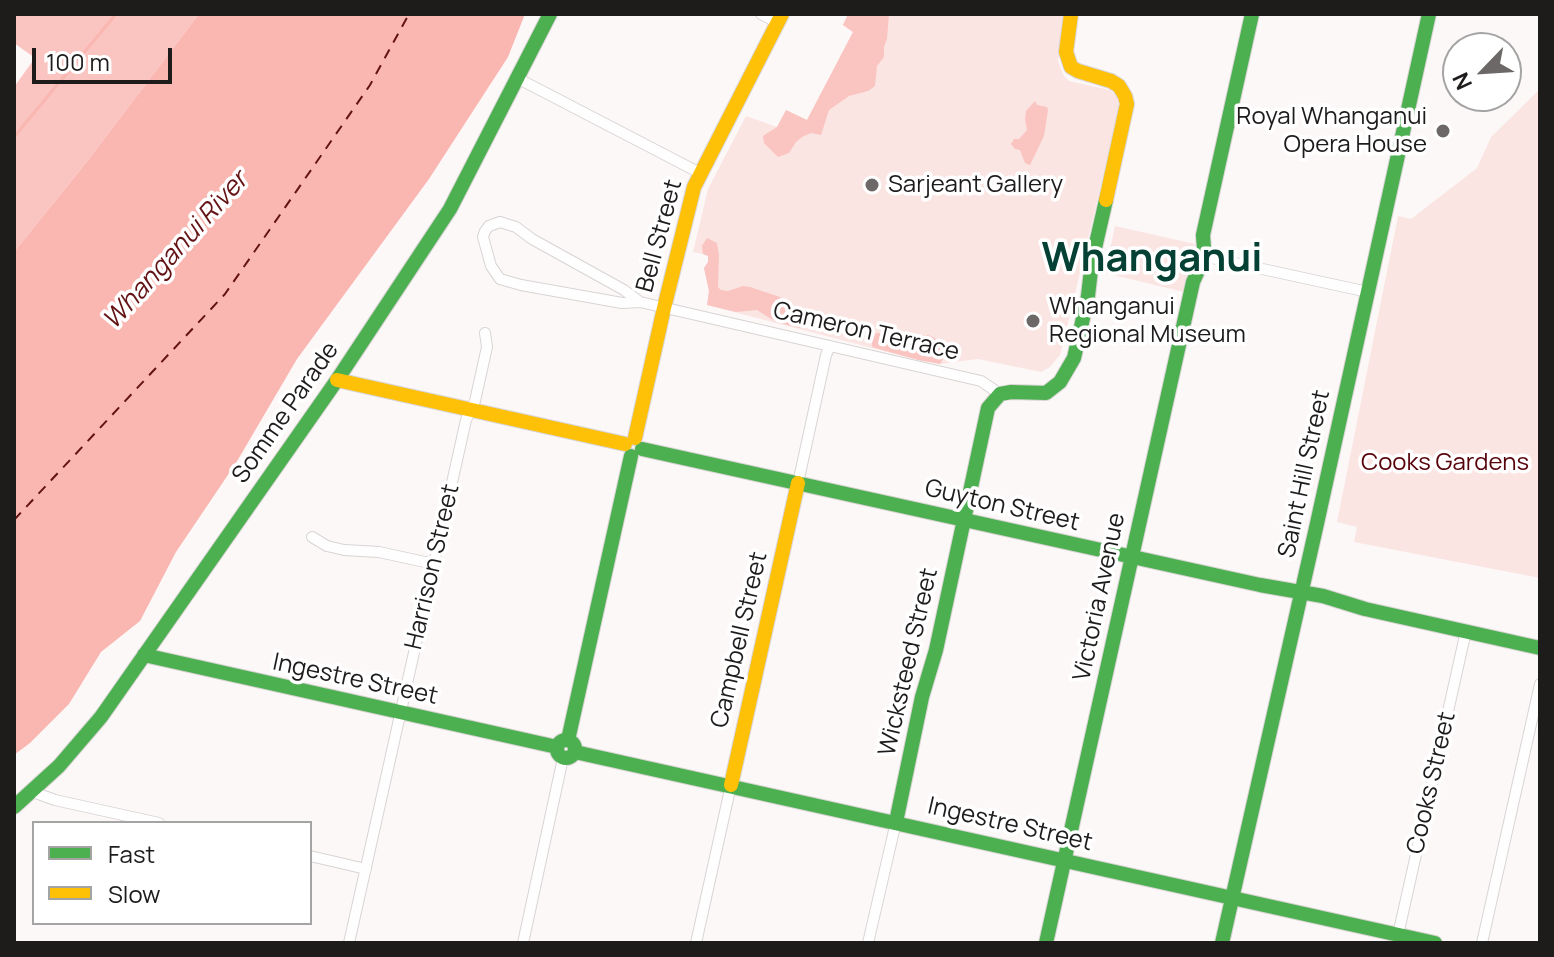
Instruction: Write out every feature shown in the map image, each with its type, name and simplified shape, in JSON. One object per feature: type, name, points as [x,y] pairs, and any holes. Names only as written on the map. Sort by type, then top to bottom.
[{"type":"street","name":"Somme Parade","points":[[14,807],[74,750],[101,717],[337,380],[450,209],[550,14]]},
{"type":"street","points":[[761,14],[780,18]]},
{"type":"street","name":"Cameron Terrace","points":[[640,302],[981,381],[1000,394],[1042,394],[1053,389],[1066,375],[1074,358],[1088,296],[1092,261],[1126,113],[1125,96],[1119,86],[1071,67],[1066,52],[1071,14]]},
{"type":"street","name":"Victoria Avenue","points":[[1046,943],[1193,282],[1206,256],[1205,227],[1252,14]]},
{"type":"street","name":"Saint Hill Street","points":[[1222,943],[1429,14]]},
{"type":"street","name":"Bell Street","points":[[523,943],[689,204],[700,173],[780,18]]},
{"type":"street","points":[[517,78],[700,173]]},
{"type":"street","points":[[500,222],[516,227],[640,302],[622,303],[504,281],[491,266],[483,237],[485,231],[500,222]]},
{"type":"street","points":[[1206,256],[1368,292]]},
{"type":"street","name":"Harrison Street","points":[[349,943],[466,420],[475,401],[487,347],[485,333]]},
{"type":"street","name":"Campbell Street","points":[[696,943],[830,346]]},
{"type":"street","name":"Guyton Street","points":[[337,380],[1131,557],[1323,596],[1365,609],[1540,648]]},
{"type":"street","name":"Wicksteed Street","points":[[868,943],[988,408],[1000,394]]},
{"type":"street","points":[[312,537],[327,546],[344,550],[379,552],[434,564]]},
{"type":"street","name":"Cooks Street","points":[[1398,935],[1466,631]]},
{"type":"street","name":"Ingestre Street","points":[[144,655],[1435,943]]},
{"type":"street","points":[[1482,943],[1540,684]]},
{"type":"street","points":[[33,792],[55,800],[150,821]]},
{"type":"street","points":[[312,856],[366,869]]},
{"type":"green space","points":[[848,14],[1064,14],[1058,61],[1064,76],[1069,81],[1110,90],[1117,97],[1119,108],[1060,355],[1041,372],[978,359],[940,364],[918,360],[707,305],[709,291],[704,268],[708,255],[693,252],[708,189],[746,116],[777,127],[786,110],[807,120],[853,32],[843,25]]},
{"type":"green space","name":"Cooks Gardens","points":[[1540,92],[1540,578],[1354,542],[1357,527],[1337,522],[1398,216],[1411,219],[1477,168],[1491,137],[1517,112],[1522,112],[1522,107]]},
{"type":"green space","points":[[1115,226],[1195,244],[1184,292],[1105,273]]},
{"type":"shaded area","points":[[14,14],[199,14],[14,252],[14,87],[35,58],[14,43]]},
{"type":"shaded area","points":[[848,14],[889,14],[884,57],[877,66],[875,86],[849,96],[829,110],[821,135],[811,133],[802,137],[789,153],[778,157],[764,143],[763,136],[777,127],[786,110],[807,120],[853,32],[843,25]]},
{"type":"shaded area","points":[[1035,101],[1048,110],[1044,136],[1030,165],[1025,163],[1020,150],[1011,144],[1027,130],[1026,111]]},
{"type":"shaded area","points":[[707,238],[717,243],[718,287],[721,290],[743,286],[780,297],[788,309],[804,315],[804,324],[800,328],[776,322],[757,310],[736,312],[707,305],[709,291],[704,268],[708,256],[703,254],[702,246]]},
{"type":"shaded area","points":[[876,333],[928,335],[948,344],[947,352],[940,364],[918,360],[872,347]]},
{"type":"water","name":"Whanganui River","points":[[199,14],[525,14],[508,57],[429,179],[297,359],[236,463],[176,552],[140,621],[101,652],[69,704],[14,755],[14,252]]},
{"type":"waterway","points":[[14,137],[116,14]]},
{"type":"ferry route","points":[[14,520],[225,294],[370,85],[409,14]]},
{"type":"traffic: fast","points":[[14,807],[59,766],[101,717],[337,380],[450,209],[550,14]]},
{"type":"traffic: fast","points":[[1204,249],[1203,235],[1252,14]]},
{"type":"traffic: fast","points":[[1222,943],[1429,14]]},
{"type":"traffic: fast","points":[[896,822],[988,408],[1000,394],[1046,393],[1060,382],[1074,358],[1106,200]]},
{"type":"traffic: fast","points":[[1046,943],[1193,282],[1202,262]]},
{"type":"traffic: fast","points":[[642,449],[1260,585],[1323,596],[1365,609],[1540,648]]},
{"type":"traffic: fast","points":[[568,740],[631,456]]},
{"type":"traffic: fast","points":[[144,655],[557,747]]},
{"type":"traffic: fast","points":[[562,740],[570,740],[575,749],[573,756],[562,758],[557,753],[557,745],[562,740]]},
{"type":"traffic: fast","points":[[575,752],[1435,943]]},
{"type":"traffic: slow","points":[[635,438],[694,187],[782,14]]},
{"type":"traffic: slow","points":[[1071,14],[1066,52],[1071,67],[1119,86],[1127,104],[1106,200]]},
{"type":"traffic: slow","points":[[337,380],[625,444]]},
{"type":"traffic: slow","points":[[731,785],[798,483]]},
{"type":"place","name":"Royal Whanganui Opera House","points":[[1443,131]]},
{"type":"place","name":"Sarjeant Gallery","points":[[872,185]]},
{"type":"place","name":"Whanganui Regional Museum","points":[[1033,321]]},
{"type":"district","name":"Whanganui","points":[[1152,260]]}]
